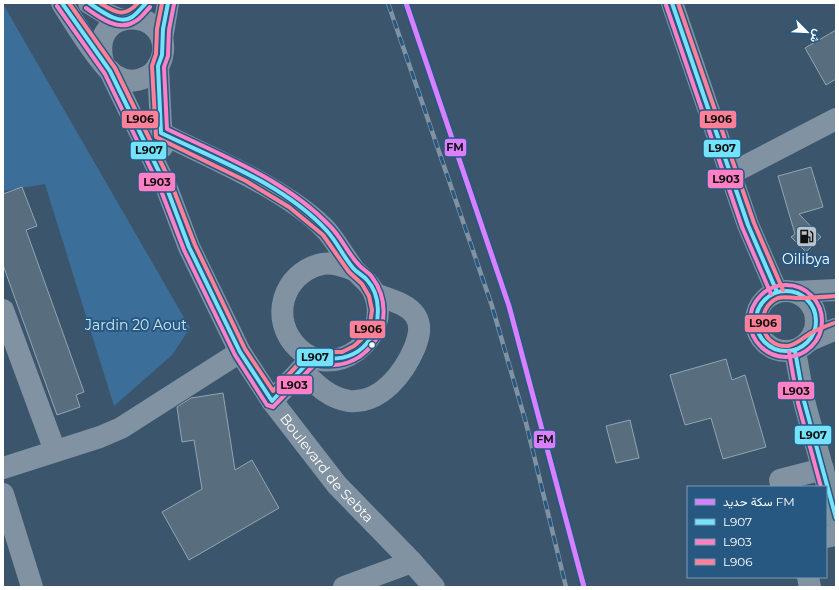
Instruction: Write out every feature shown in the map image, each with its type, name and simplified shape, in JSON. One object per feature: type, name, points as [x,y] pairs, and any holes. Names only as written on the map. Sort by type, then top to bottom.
[{"type":"main road","points":[[672,3],[748,225],[786,292]]},
{"type":"main road","points":[[786,292],[807,300],[815,312],[816,322],[815,331],[803,345],[785,352],[774,350],[765,344],[757,331],[756,315],[760,305],[767,297],[786,292]]},
{"type":"main road","points":[[803,345],[804,401],[836,518]]},
{"type":"street","points":[[62,3],[106,67],[121,79],[135,81],[148,76],[158,66],[162,58],[162,39],[168,3]]},
{"type":"street","points":[[89,3],[106,13],[133,13],[150,23],[157,30],[162,39]]},
{"type":"street","points":[[106,67],[101,52],[101,42],[109,28],[133,13]]},
{"type":"street","name":"Boulevard de Sebta","points":[[158,66],[161,133],[166,186]]},
{"type":"street","name":"Boulevard de Sebta","points":[[106,67],[166,186],[189,247],[240,352],[272,401],[337,485],[412,562],[434,587]]},
{"type":"street","points":[[730,174],[836,119]]},
{"type":"street","points":[[161,133],[279,194],[308,214],[326,230],[340,247],[354,270]]},
{"type":"street","points":[[272,401],[307,364],[344,358],[358,351],[369,340],[377,320],[378,309],[375,294],[366,280],[354,270],[339,264],[323,264],[308,268],[295,278],[286,291],[281,307],[282,323],[288,338],[299,349],[307,364],[326,393],[348,401],[361,401],[377,395],[393,382],[407,365],[419,337],[419,326],[415,315],[407,308],[375,294]]},
{"type":"street","points":[[786,292],[836,290]]},
{"type":"street","points":[[3,310],[55,450]]},
{"type":"street","points":[[803,345],[836,329]]},
{"type":"street","points":[[3,468],[55,450],[100,437],[121,428],[240,352]]},
{"type":"street","points":[[782,486],[780,480],[823,470]]},
{"type":"street","points":[[3,494],[32,587]]},
{"type":"street","points":[[344,587],[412,562]]},
{"type":"green space","name":"Jardin 20 Aout","points":[[3,4],[190,328],[172,355],[114,406],[45,184],[3,191]]},
{"type":"building","points":[[836,30],[836,79],[826,85],[805,48]]},
{"type":"building","points":[[811,167],[823,207],[799,214],[821,237],[806,252],[791,237],[795,234],[778,176]]},
{"type":"building","points":[[22,187],[37,226],[26,230],[84,392],[76,395],[80,407],[57,415],[3,265],[3,194]]},
{"type":"building","points":[[726,359],[732,380],[745,375],[766,447],[723,459],[711,418],[685,425],[670,375]]},
{"type":"building","points":[[223,393],[235,470],[252,460],[279,508],[189,560],[162,512],[202,489],[194,440],[182,442],[177,407],[191,398]]},
{"type":"building","points":[[630,420],[639,458],[616,463],[606,426]]},
{"type":"railway","points":[[388,3],[492,306],[526,423],[566,587]]},
{"type":"rail line","name":"FM","points":[[406,3],[509,306],[584,587]]},
{"type":"transit line","name":"L907","points":[[62,3],[110,71],[166,186],[189,247],[240,352],[272,401],[313,357],[329,359],[344,357],[352,355],[365,346],[374,332],[378,317],[375,293],[367,280],[356,271],[346,259],[331,235],[310,214],[270,186],[249,174],[161,133],[158,66],[162,55],[163,29],[168,3]]},
{"type":"transit line","name":"L906","points":[[69,3],[115,68],[171,183],[195,245],[245,349],[273,391],[310,352],[342,352],[354,346],[364,337],[370,324],[372,310],[369,296],[362,284],[349,272],[323,235],[289,207],[246,181],[156,137],[152,66],[156,54],[157,29],[162,3]]},
{"type":"transit line","name":"L907","points":[[89,3],[104,13],[121,20],[132,17],[146,3]]},
{"type":"transit line","name":"L906","points":[[100,3],[120,12],[128,11],[138,3]]},
{"type":"transit line","name":"L907","points":[[672,3],[748,225],[777,292]]},
{"type":"transit line","name":"L906","points":[[678,3],[754,223],[783,290]]},
{"type":"transit line","name":"L903","points":[[57,6],[105,74],[160,188],[184,250],[235,355],[267,405],[273,407],[315,364],[331,365],[346,363],[360,356],[372,345],[381,329],[383,320],[384,311],[381,293],[371,275],[355,261],[330,226],[294,195],[232,159],[167,129],[164,67],[168,56],[169,30],[174,4]]},
{"type":"transit line","name":"L903","points":[[666,5],[742,227],[771,294]]},
{"type":"transit line","name":"L903","points":[[86,8],[109,22],[128,25],[141,17],[150,7]]},
{"type":"transit line","name":"L903","points":[[779,285],[793,285],[800,287],[812,295],[820,307],[822,321],[820,335],[812,347],[800,355],[793,357],[779,357],[772,355],[760,347],[752,335],[750,328],[750,314],[752,307],[760,295],[772,287],[779,285]]},
{"type":"transit line","name":"L907","points":[[780,291],[792,291],[803,296],[811,304],[816,315],[816,321],[814,333],[803,346],[792,351],[780,351],[769,346],[761,338],[756,327],[756,315],[761,304],[769,296],[780,291]]},
{"type":"transit line","name":"L906","points":[[834,323],[808,335],[797,343],[788,346],[778,345],[771,341],[763,326],[763,318],[765,310],[770,303],[778,298],[836,296]]},
{"type":"transit line","name":"L907","points":[[795,351],[804,401],[836,518]]},
{"type":"transit line","name":"L903","points":[[789,352],[798,403],[821,486]]},
{"type":"place","name":"Oilibya","points":[[806,237]]}]
